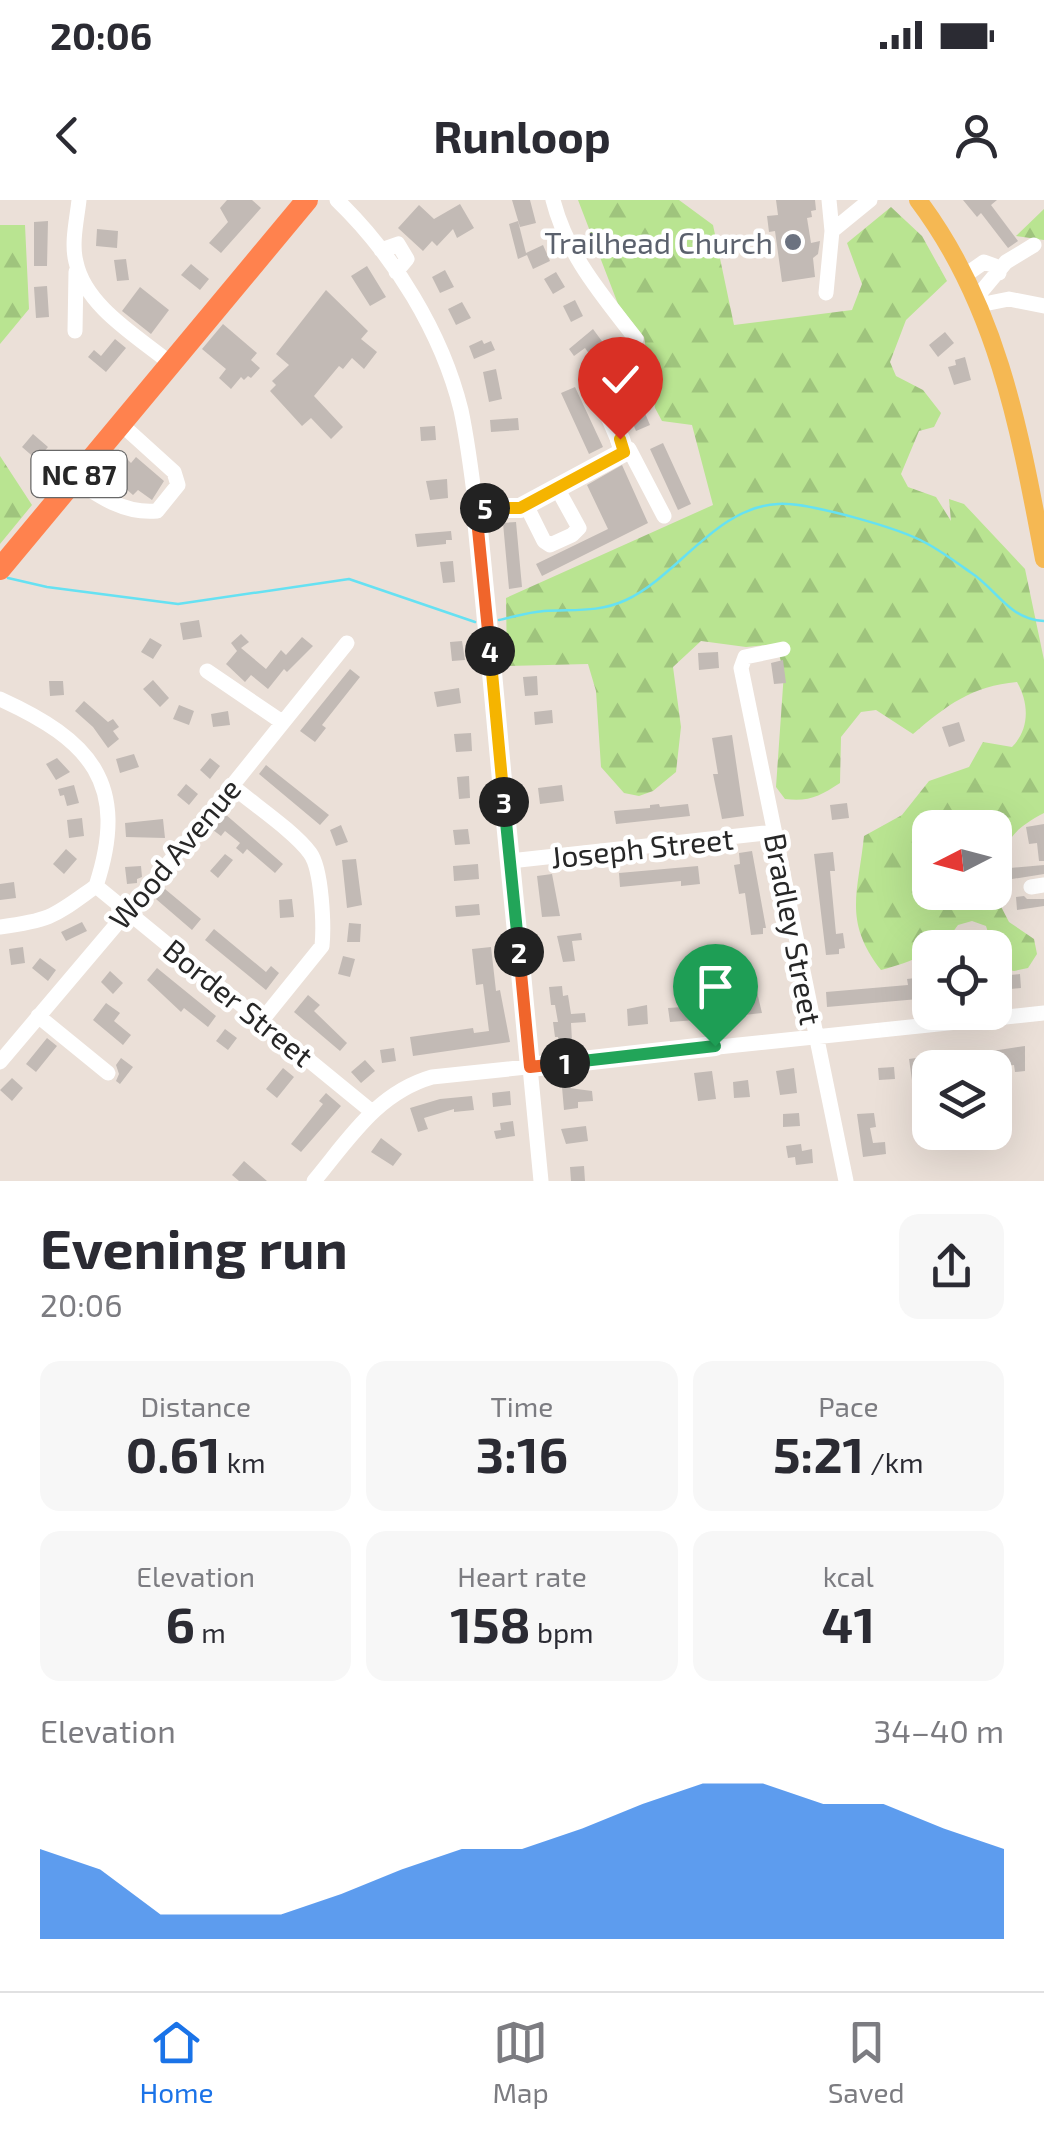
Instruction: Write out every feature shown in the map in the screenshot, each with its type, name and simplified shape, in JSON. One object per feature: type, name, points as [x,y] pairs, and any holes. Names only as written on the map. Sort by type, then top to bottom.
[{"type":"highway","name":"NC 87","points":[[0,569],[306,200]]},
{"type":"main road","points":[[923,202],[978,302],[1012,397],[1044,558]]},
{"type":"street","points":[[76,332],[80,200]]},
{"type":"street","points":[[338,200],[381,250],[421,314],[452,382],[466,435],[541,1181]]},
{"type":"street","points":[[553,200],[578,263],[636,339]]},
{"type":"street","points":[[826,294],[832,231],[829,200]]},
{"type":"street","points":[[832,231],[870,200]]},
{"type":"street","points":[[978,302],[1006,262],[1034,244]]},
{"type":"street","points":[[964,276],[984,262],[999,273]]},
{"type":"street","points":[[76,263],[82,280],[109,314],[163,371]]},
{"type":"street","points":[[978,302],[1009,299],[1044,306]]},
{"type":"street","points":[[594,384],[624,452]]},
{"type":"street","points":[[74,479],[116,504],[143,512],[158,510],[178,485],[174,472],[121,424]]},
{"type":"street","points":[[476,509],[508,510],[526,504],[629,450],[664,516]]},
{"type":"street","points":[[526,504],[544,540],[550,546],[560,542],[579,528],[557,488]]},
{"type":"street","name":"Wood Avenue","points":[[0,1062],[347,643]]},
{"type":"street","name":"Bradley Street","points":[[782,649],[745,657],[741,662],[846,1181]]},
{"type":"street","points":[[207,670],[282,722]]},
{"type":"street","points":[[0,699],[61,730],[80,748],[98,776],[109,826],[96,886],[46,920],[0,927]]},
{"type":"street","points":[[231,786],[307,849],[316,865],[324,932],[322,946],[262,1019]]},
{"type":"street","name":"Joseph Street","points":[[510,861],[774,832]]},
{"type":"street","name":"Border Street","points":[[96,886],[371,1111]]},
{"type":"street","points":[[314,1181],[371,1111],[394,1092],[416,1082],[1044,1013]]},
{"type":"street","points":[[38,1016],[108,1073]]},
{"type":"green space","points":[[578,200],[679,200],[713,225],[734,325],[852,310],[862,284],[847,243],[891,207],[922,236],[947,281],[906,320],[890,362],[896,376],[923,390],[941,413],[934,427],[919,431],[901,474],[908,487],[936,497],[951,521],[949,499],[964,504],[1025,569],[1044,660],[1044,813],[1012,838],[1012,810],[912,810],[912,910],[1003,910],[1009,922],[1034,939],[1037,954],[1028,968],[1012,971],[1012,930],[987,930],[972,921],[954,930],[912,930],[912,959],[881,970],[861,937],[856,906],[864,836],[902,815],[929,781],[969,767],[983,742],[1012,747],[1018,740],[1026,716],[1017,682],[961,699],[913,734],[876,710],[861,712],[841,737],[840,783],[814,797],[785,799],[776,787],[784,672],[776,644],[746,647],[701,641],[673,667],[681,727],[676,772],[653,791],[639,796],[624,793],[601,767],[596,691],[588,664],[507,666],[506,598],[713,505],[692,425],[662,421],[655,408],[644,337],[618,304]]},
{"type":"green space","points":[[1044,209],[1044,240],[1016,236]]},
{"type":"green space","points":[[0,225],[25,225],[29,309],[0,344]]},
{"type":"green space","points":[[0,456],[32,505],[0,544]]},
{"type":"building","points":[[227,200],[252,200],[261,208],[221,253],[209,243],[228,222],[220,208]]},
{"type":"building","points":[[512,200],[530,200],[536,223],[520,227]]},
{"type":"building","name":"Trailhead Church","points":[[776,200],[815,200],[816,210],[807,218],[811,243],[820,241],[818,254],[813,258],[815,277],[782,282],[775,231],[769,232],[767,216],[778,215]]},
{"type":"building","points":[[963,200],[997,200],[991,205],[1018,241],[1008,248],[981,213],[977,217]]},
{"type":"building","points":[[460,204],[474,228],[457,238],[453,229],[437,246],[432,241],[423,251],[398,228],[419,205],[434,219]]},
{"type":"building","points":[[48,221],[47,266],[34,266],[34,222]]},
{"type":"building","points":[[518,221],[526,253],[543,245],[550,261],[533,269],[527,255],[518,259],[509,224]]},
{"type":"building","points":[[97,229],[118,231],[117,248],[96,246]]},
{"type":"building","points":[[126,259],[129,280],[117,281],[114,260]]},
{"type":"building","points":[[191,264],[209,279],[200,290],[181,275]]},
{"type":"building","points":[[367,266],[386,297],[370,306],[351,276]]},
{"type":"building","points":[[445,270],[454,287],[440,293],[432,277]]},
{"type":"building","points":[[556,272],[565,287],[553,294],[544,279]]},
{"type":"building","points":[[47,286],[49,317],[36,318],[34,287]]},
{"type":"building","points":[[140,287],[169,310],[151,334],[122,311]]},
{"type":"building","points":[[326,290],[368,331],[361,339],[377,352],[364,369],[352,358],[343,369],[339,366],[314,396],[343,427],[331,439],[311,418],[302,426],[270,391],[276,385],[272,381],[289,365],[276,354]]},
{"type":"building","points":[[575,300],[583,316],[571,322],[563,306]]},
{"type":"building","points":[[462,302],[471,318],[456,325],[448,309]]},
{"type":"building","points":[[223,324],[257,353],[251,360],[260,368],[251,378],[241,377],[231,389],[219,378],[226,369],[202,349]]},
{"type":"building","points":[[593,329],[604,344],[590,355],[585,348],[574,356],[569,349]]},
{"type":"building","points":[[945,332],[954,343],[938,357],[929,345]]},
{"type":"building","points":[[115,339],[126,348],[106,372],[88,357],[94,350],[101,356]]},
{"type":"building","points":[[482,340],[484,344],[491,341],[495,350],[474,359],[469,346]]},
{"type":"building","points":[[965,357],[971,380],[954,385],[948,367]]},
{"type":"building","points":[[624,364],[650,425],[636,431],[611,370]]},
{"type":"building","points":[[496,369],[502,399],[489,402],[483,372]]},
{"type":"building","points":[[575,387],[603,447],[589,454],[561,393]]},
{"type":"building","points":[[518,418],[519,430],[491,432],[490,420]]},
{"type":"building","points":[[435,426],[436,440],[421,441],[420,427]]},
{"type":"building","points":[[33,434],[48,447],[37,460],[22,447]]},
{"type":"building","points":[[663,443],[691,504],[678,510],[650,449]]},
{"type":"building","points":[[136,457],[164,481],[152,500],[138,490],[133,495],[112,477],[127,459],[131,463]]},
{"type":"building","points":[[622,465],[648,523],[542,576],[536,564],[608,529],[587,485]]},
{"type":"building","points":[[447,479],[448,498],[430,500],[426,481]]},
{"type":"building","points":[[516,522],[522,587],[509,589],[503,523]]},
{"type":"building","points":[[451,531],[452,540],[446,540],[446,544],[417,547],[415,534]]},
{"type":"building","points":[[453,561],[455,582],[443,583],[440,562]]},
{"type":"building","points":[[199,620],[202,637],[183,640],[180,623]]},
{"type":"building","points":[[241,634],[249,642],[241,648],[266,669],[281,650],[286,655],[302,637],[313,646],[287,672],[284,669],[268,689],[251,675],[245,682],[226,664],[237,651],[231,643]]},
{"type":"building","points":[[150,638],[162,645],[153,659],[141,652]]},
{"type":"building","points":[[462,641],[465,660],[452,661],[450,642]]},
{"type":"building","points":[[718,652],[719,668],[699,670],[698,653]]},
{"type":"building","points":[[783,660],[786,683],[774,684],[771,663]]},
{"type":"building","points":[[350,669],[360,677],[322,725],[326,728],[315,742],[300,731]]},
{"type":"building","points":[[537,676],[538,695],[525,696],[523,677]]},
{"type":"building","points":[[153,680],[169,698],[160,707],[143,689]]},
{"type":"building","points":[[49,681],[63,681],[64,695],[50,696]]},
{"type":"building","points":[[459,688],[461,703],[437,707],[434,692]]},
{"type":"building","points":[[84,701],[119,727],[113,731],[119,739],[108,748],[75,711]]},
{"type":"building","points":[[179,705],[194,711],[189,725],[173,719]]},
{"type":"building","points":[[552,710],[553,723],[535,725],[534,712]]},
{"type":"building","points":[[228,711],[230,725],[213,727],[211,714]]},
{"type":"building","points":[[959,722],[965,741],[949,747],[942,727]]},
{"type":"building","points":[[471,733],[472,751],[456,752],[454,734]]},
{"type":"building","points":[[732,735],[744,816],[722,819],[713,774],[718,774],[712,738]]},
{"type":"building","points":[[134,754],[139,767],[120,773],[116,759]]},
{"type":"building","points":[[57,758],[70,772],[56,780],[46,764]]},
{"type":"building","points":[[210,758],[220,766],[210,779],[200,770]]},
{"type":"building","points":[[266,765],[329,815],[320,825],[259,774]]},
{"type":"building","points":[[469,776],[470,798],[459,799],[457,777]]},
{"type":"building","points":[[186,784],[198,794],[189,805],[177,795]]},
{"type":"building","points":[[74,785],[79,803],[67,806],[58,789]]},
{"type":"building","points":[[562,785],[564,801],[540,804],[538,788]]},
{"type":"building","points":[[847,803],[849,818],[832,820],[830,805]]},
{"type":"building","points":[[688,804],[690,816],[616,824],[614,811]]},
{"type":"building","points":[[225,814],[283,864],[275,873],[247,849],[243,854],[236,848],[240,843],[225,831],[221,836],[213,830]]},
{"type":"building","points":[[82,818],[84,836],[69,838],[67,820]]},
{"type":"building","points":[[163,819],[165,838],[126,837],[125,823]]},
{"type":"building","points":[[1044,824],[1044,861],[1039,861],[1037,843],[1029,844],[1026,827]]},
{"type":"building","points":[[341,825],[348,842],[336,846],[330,830]]},
{"type":"building","points":[[468,829],[470,844],[455,845],[453,830]]},
{"type":"building","points":[[66,849],[77,859],[64,874],[53,864]]},
{"type":"building","points":[[752,851],[766,928],[763,934],[751,935],[745,893],[739,894],[734,865],[740,864],[739,853]]},
{"type":"building","points":[[833,852],[835,871],[830,871],[836,934],[843,933],[845,948],[839,949],[839,954],[826,955],[814,854]]},
{"type":"building","points":[[225,854],[233,860],[218,878],[210,871]]},
{"type":"building","points":[[356,859],[362,905],[347,908],[342,860]]},
{"type":"building","points":[[478,864],[479,879],[454,881],[453,866]]},
{"type":"building","points":[[1044,865],[1044,874],[1012,879],[1012,868]]},
{"type":"building","points":[[141,866],[142,877],[137,883],[127,884],[125,867]]},
{"type":"building","points":[[698,866],[700,884],[681,886],[681,881],[620,887],[619,873]]},
{"type":"building","points":[[552,874],[560,916],[542,917],[537,876]]},
{"type":"building","points":[[14,882],[16,898],[0,900],[0,884]]},
{"type":"building","points":[[165,889],[201,919],[192,930],[156,899]]},
{"type":"building","points":[[1016,897],[1044,899],[1044,906],[1017,910]]},
{"type":"building","points":[[292,899],[294,917],[280,918],[279,900]]},
{"type":"building","points":[[479,904],[480,915],[456,917],[455,906]]},
{"type":"building","points":[[82,922],[87,931],[66,941],[61,932]]},
{"type":"building","points":[[349,923],[361,924],[360,942],[347,942]]},
{"type":"building","points":[[214,929],[266,972],[271,966],[279,973],[266,990],[205,940]]},
{"type":"building","points":[[581,933],[582,940],[572,941],[575,961],[563,962],[557,936]]},
{"type":"building","points":[[23,947],[25,963],[11,965],[9,949]]},
{"type":"building","points":[[491,947],[496,991],[500,990],[510,1042],[413,1056],[410,1037],[473,1028],[474,1033],[489,1031],[483,984],[476,985],[472,949]]},
{"type":"building","points":[[343,956],[355,959],[350,977],[338,974]]},
{"type":"building","points":[[40,958],[56,970],[48,981],[32,968]]},
{"type":"building","points":[[157,968],[216,1016],[208,1027],[184,1008],[181,1012],[147,980]]},
{"type":"building","points":[[110,971],[123,983],[113,994],[101,982]]},
{"type":"building","points":[[1020,974],[1021,988],[1012,989],[1012,975]]},
{"type":"building","points":[[912,978],[912,1000],[827,1007],[826,992],[908,985],[907,979]]},
{"type":"building","points":[[562,986],[571,1014],[585,1013],[586,1022],[571,1023],[572,1041],[558,1042],[553,1022],[558,1022],[549,987]]},
{"type":"building","points":[[756,988],[762,1013],[744,1015],[742,989]]},
{"type":"building","points":[[693,991],[696,1020],[670,1022],[668,1008],[683,1007],[682,992]]},
{"type":"building","points":[[308,995],[320,1005],[314,1011],[347,1043],[340,1051],[294,1012]]},
{"type":"building","points":[[106,1003],[120,1013],[114,1021],[131,1035],[123,1045],[93,1020]]},
{"type":"building","points":[[647,1005],[648,1024],[628,1026],[627,1009]]},
{"type":"building","points":[[225,1029],[237,1038],[228,1050],[216,1041]]},
{"type":"building","points":[[47,1038],[57,1046],[36,1072],[26,1064]]},
{"type":"building","points":[[1025,1046],[1025,1071],[1015,1072],[1012,1050],[999,1050]]},
{"type":"building","points":[[394,1048],[396,1061],[382,1063],[380,1050]]},
{"type":"building","points":[[121,1058],[133,1067],[120,1084],[116,1081],[116,1065]]},
{"type":"building","points":[[365,1060],[375,1071],[361,1083],[351,1072]]},
{"type":"building","points":[[894,1067],[895,1079],[879,1080],[878,1068]]},
{"type":"building","points":[[283,1068],[294,1077],[277,1098],[266,1089]]},
{"type":"building","points":[[794,1068],[797,1093],[780,1095],[776,1071]]},
{"type":"building","points":[[712,1071],[716,1099],[698,1101],[694,1073]]},
{"type":"building","points":[[12,1078],[23,1088],[12,1101],[0,1090]]},
{"type":"building","points":[[748,1080],[750,1097],[734,1098],[733,1082]]},
{"type":"building","points":[[562,1087],[592,1091],[593,1101],[578,1102],[578,1108],[564,1110]]},
{"type":"building","points":[[510,1091],[511,1105],[493,1107],[492,1093]]},
{"type":"building","points":[[326,1093],[341,1106],[301,1152],[291,1144],[323,1104],[319,1101]]},
{"type":"building","points":[[472,1096],[474,1110],[454,1109],[424,1118],[428,1129],[418,1132],[410,1108],[440,1099]]},
{"type":"building","points":[[799,1113],[800,1126],[783,1127],[783,1114]]},
{"type":"building","points":[[874,1113],[876,1127],[870,1128],[873,1143],[885,1142],[886,1154],[863,1157],[857,1114]]},
{"type":"building","points":[[513,1121],[515,1136],[496,1139],[494,1131],[501,1130],[500,1123]]},
{"type":"building","points":[[586,1126],[588,1141],[566,1144],[561,1129]]},
{"type":"building","points":[[381,1138],[402,1154],[393,1166],[371,1152]]},
{"type":"building","points":[[801,1144],[802,1151],[812,1149],[813,1163],[796,1165],[795,1157],[788,1158],[786,1146]]},
{"type":"building","points":[[244,1161],[267,1181],[239,1181],[232,1175]]},
{"type":"building","points":[[584,1166],[585,1181],[571,1181],[570,1167]]},
{"type":"waterway","points":[[499,620],[616,604],[645,589],[736,517],[756,508],[792,504],[913,537],[979,579],[1021,615],[1044,621]]},
{"type":"waterway","points":[[8,578],[47,587],[178,604],[349,579],[475,622]]},
{"type":"place","name":"Trailhead Church","points":[[793,242]]},
{"type":"route","points":[[620,439],[624,452],[520,508],[476,509],[530,1067],[715,1046]]}]
